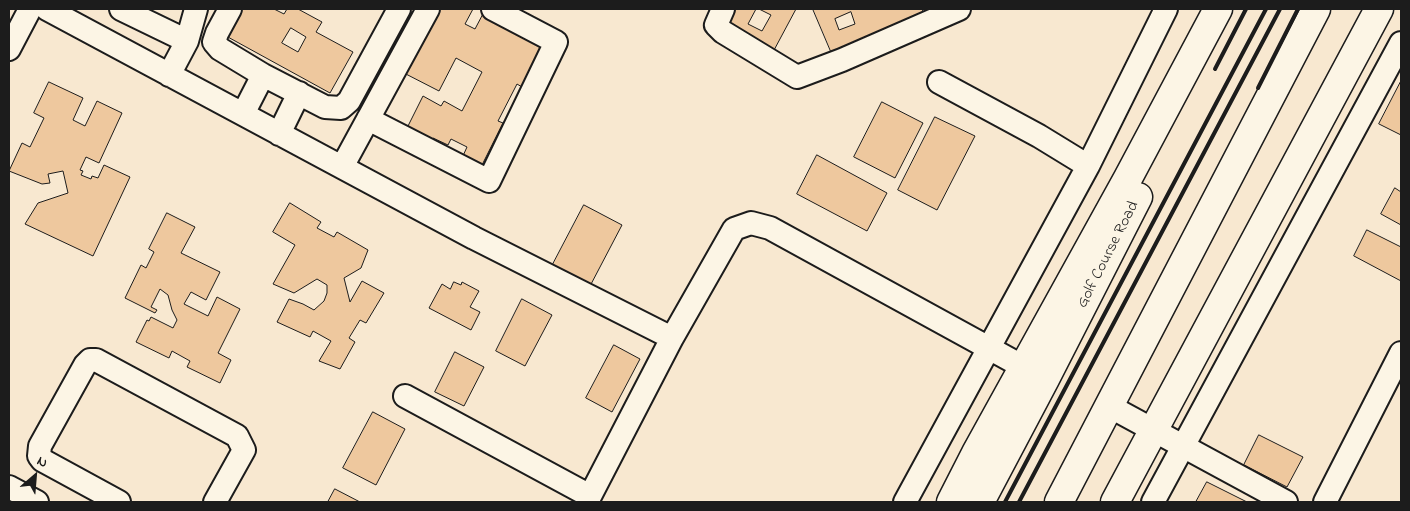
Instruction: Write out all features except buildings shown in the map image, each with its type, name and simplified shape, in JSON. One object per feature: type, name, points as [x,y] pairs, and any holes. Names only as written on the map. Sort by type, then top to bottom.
[{"type":"street","points":[[9,49],[30,9]]},
{"type":"street","points":[[47,9],[474,238],[672,338]]},
{"type":"street","points":[[121,9],[187,42]]},
{"type":"street","points":[[169,75],[187,42],[196,9]]},
{"type":"street","points":[[230,9],[214,42],[220,49],[262,75],[325,106],[341,108],[348,101],[399,9]]},
{"type":"street","points":[[342,167],[428,9]]},
{"type":"street","points":[[368,119],[490,181],[556,42],[493,9]]},
{"type":"street","points":[[723,9],[716,25],[722,32],[797,77],[842,60],[959,9]]},
{"type":"street","points":[[905,502],[1088,166],[1166,9]]},
{"type":"street","points":[[951,502],[976,453],[1034,373],[1128,178],[1218,9]]},
{"type":"street","name":"Golf Course Road","points":[[980,502],[1034,373],[1143,187],[1238,9]]},
{"type":"street","points":[[1059,502],[1316,9]]},
{"type":"street","points":[[1115,502],[1379,9]]},
{"type":"street","points":[[1153,502],[1401,43]]},
{"type":"street","points":[[242,114],[262,75]]},
{"type":"street","points":[[939,82],[1039,136],[1088,166]]},
{"type":"street","points":[[279,134],[299,93]]},
{"type":"street","points":[[406,396],[588,499],[672,338],[734,229],[751,223],[770,228],[1034,373]]},
{"type":"street","points":[[1325,502],[1401,353]]},
{"type":"street","points":[[119,502],[42,460],[39,456],[40,446],[90,360],[96,360],[236,436],[244,450],[215,502]]},
{"type":"street","points":[[1109,406],[1283,501]]},
{"type":"street","points":[[9,487],[37,502]]},
{"type":"railway","points":[[1215,69],[1246,9]]},
{"type":"railway","points":[[1005,502],[1266,9]]},
{"type":"railway","points":[[1019,502],[1280,9]]},
{"type":"railway","points":[[1258,88],[1298,9]]}]
